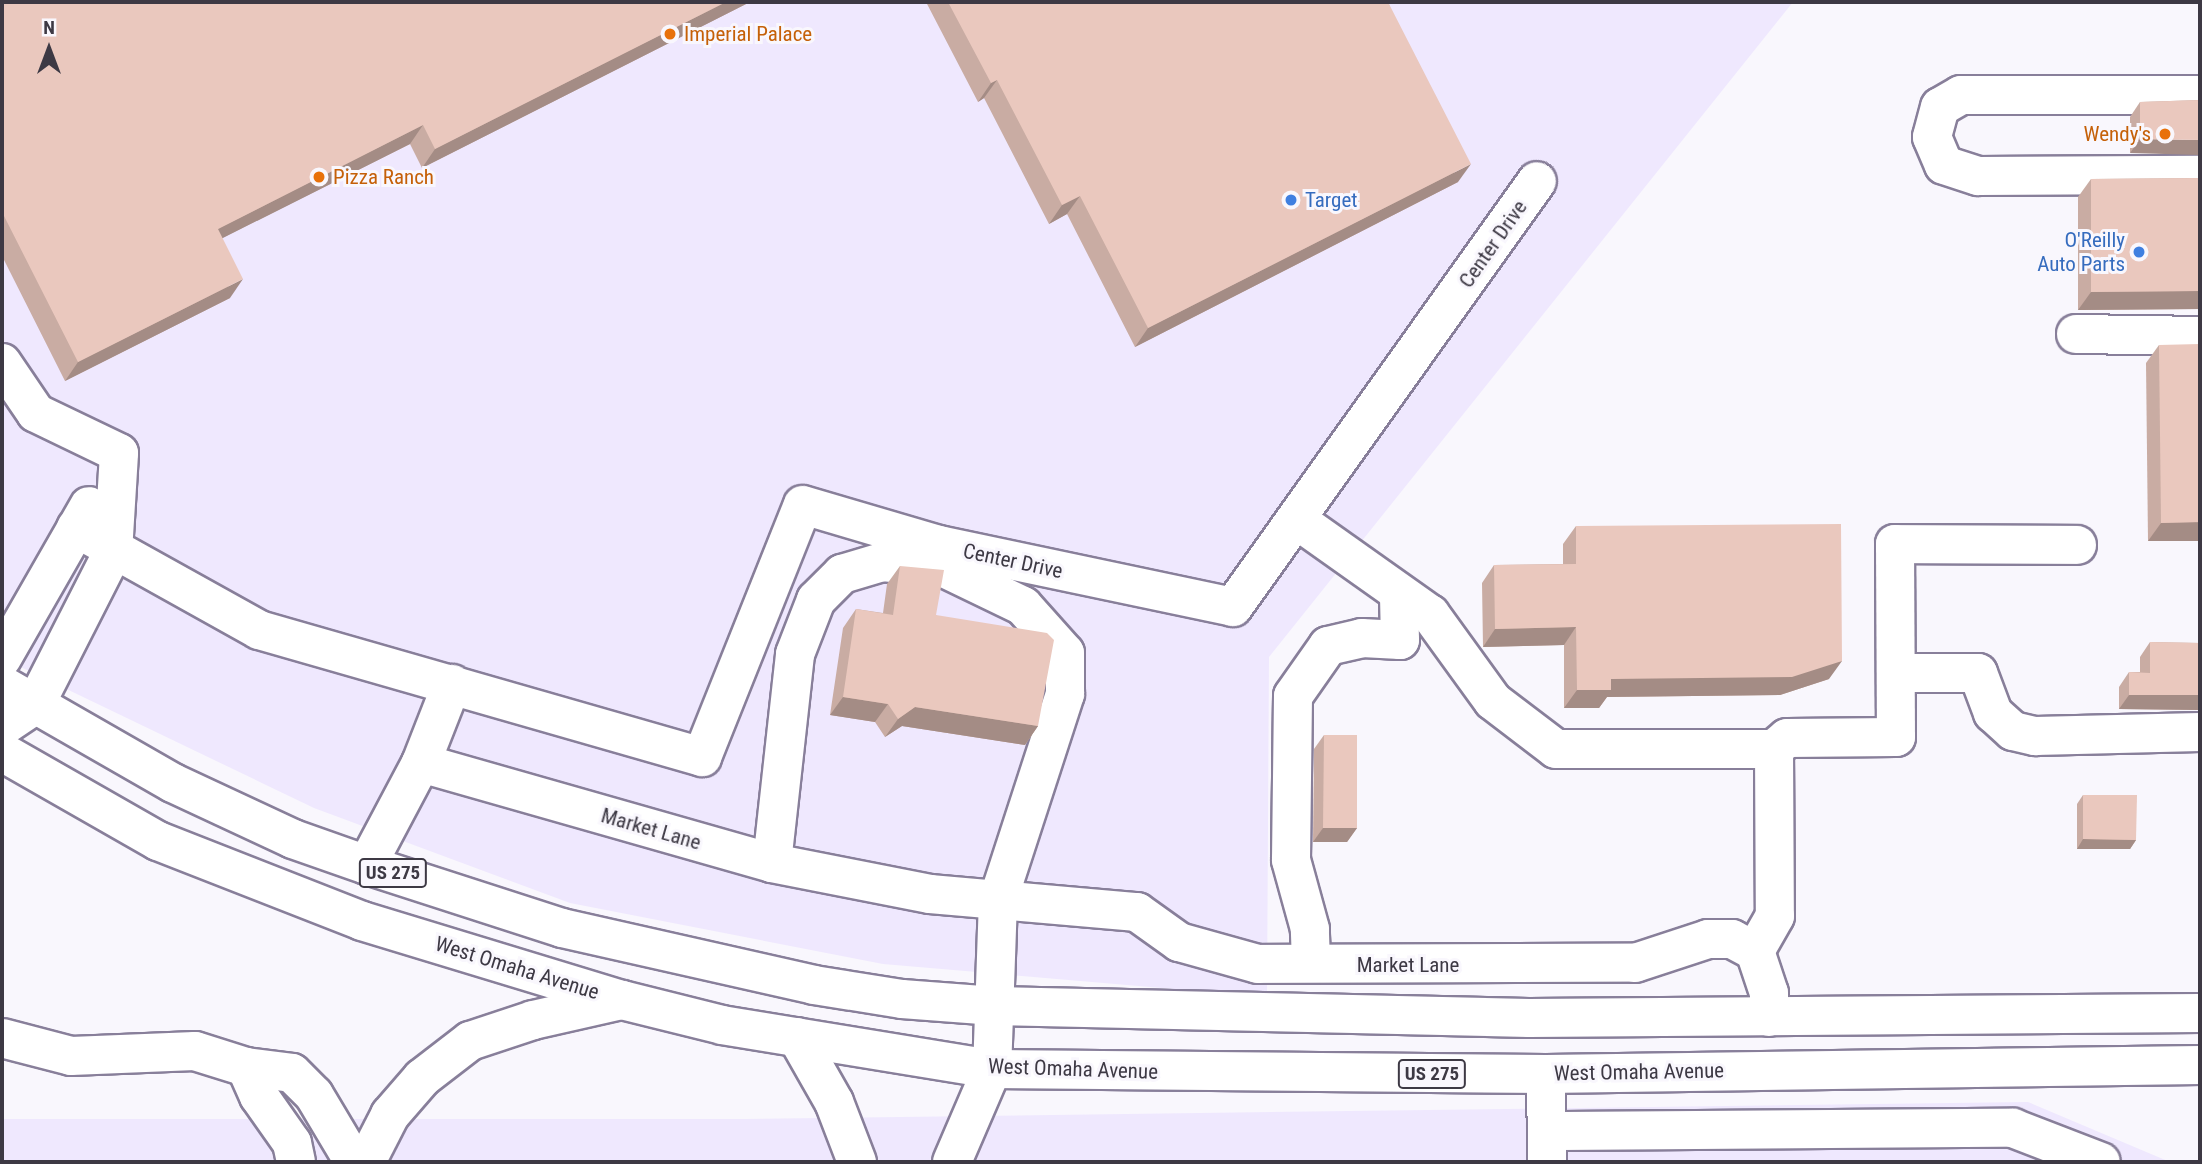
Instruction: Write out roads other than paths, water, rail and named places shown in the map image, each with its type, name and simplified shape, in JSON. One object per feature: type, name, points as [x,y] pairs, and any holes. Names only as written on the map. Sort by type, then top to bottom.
[{"type":"main road","points":[[2200,95],[1961,95],[1940,107],[1932,137],[1944,165],[1978,176],[2200,175]]},
{"type":"main road","name":"Center Drive","points":[[452,684],[702,757],[803,505],[939,545],[1233,607],[1537,181]]},
{"type":"main road","points":[[2076,334],[2200,335]]},
{"type":"main road","points":[[2,363],[36,413],[119,453]]},
{"type":"main road","points":[[2,658],[119,453]]},
{"type":"main road","points":[[2,727],[35,705],[113,552],[119,453]]},
{"type":"main road","points":[[1297,520],[1399,596],[1430,614],[1493,701],[1556,749],[1774,749],[1787,738],[1896,737],[1895,544],[2077,545]]},
{"type":"main road","points":[[76,528],[113,552],[259,629],[452,684],[422,763],[367,865]]},
{"type":"main road","points":[[772,863],[795,654],[816,600],[842,575],[882,562],[944,568],[1023,606],[1065,653],[1061,708],[998,900],[992,1069],[952,1162]]},
{"type":"main road","points":[[1311,963],[1310,929],[1291,860],[1293,696],[1328,646],[1362,638],[1400,640],[1399,596]]},
{"type":"main road","points":[[1896,673],[1978,673],[1993,713],[2013,731],[2035,736],[2200,732]]},
{"type":"main road","name":"US 275","points":[[2,685],[173,783],[293,839],[562,928],[678,956],[889,997],[995,1006],[1529,1018],[2200,1013]]},
{"type":"main road","points":[[1769,1017],[1769,993],[1755,951],[1775,916],[1774,749]]},
{"type":"main road","name":"West Omaha Avenue","points":[[2,752],[158,841],[362,921],[622,1000],[722,1025],[992,1069],[1546,1073],[2200,1065]]},
{"type":"main road","name":"Market Lane","points":[[422,763],[772,863],[930,894],[1137,912],[1179,942],[1221,957],[1258,964],[1635,963],[1708,939],[1732,939],[1755,951]]},
{"type":"main road","points":[[366,1162],[390,1115],[422,1078],[470,1041],[533,1020],[622,1000]]},
{"type":"main road","points":[[797,1037],[834,1102],[857,1162]]},
{"type":"main road","points":[[2,1038],[71,1056],[195,1051],[246,1067],[292,1073],[314,1095],[354,1162]]},
{"type":"main road","points":[[246,1067],[259,1096],[292,1143],[296,1162]]},
{"type":"main road","points":[[1546,1073],[1547,1147],[2013,1128],[2101,1162]]},
{"type":"place","name":"Imperial Palace","points":[[670,34]]},
{"type":"place","name":"Wendy's","points":[[2165,134]]},
{"type":"place","name":"Pizza Ranch","points":[[319,177]]},
{"type":"place","name":"Target","points":[[1291,200]]},
{"type":"place","name":"O'Reilly Auto Parts","points":[[2139,252]]}]
